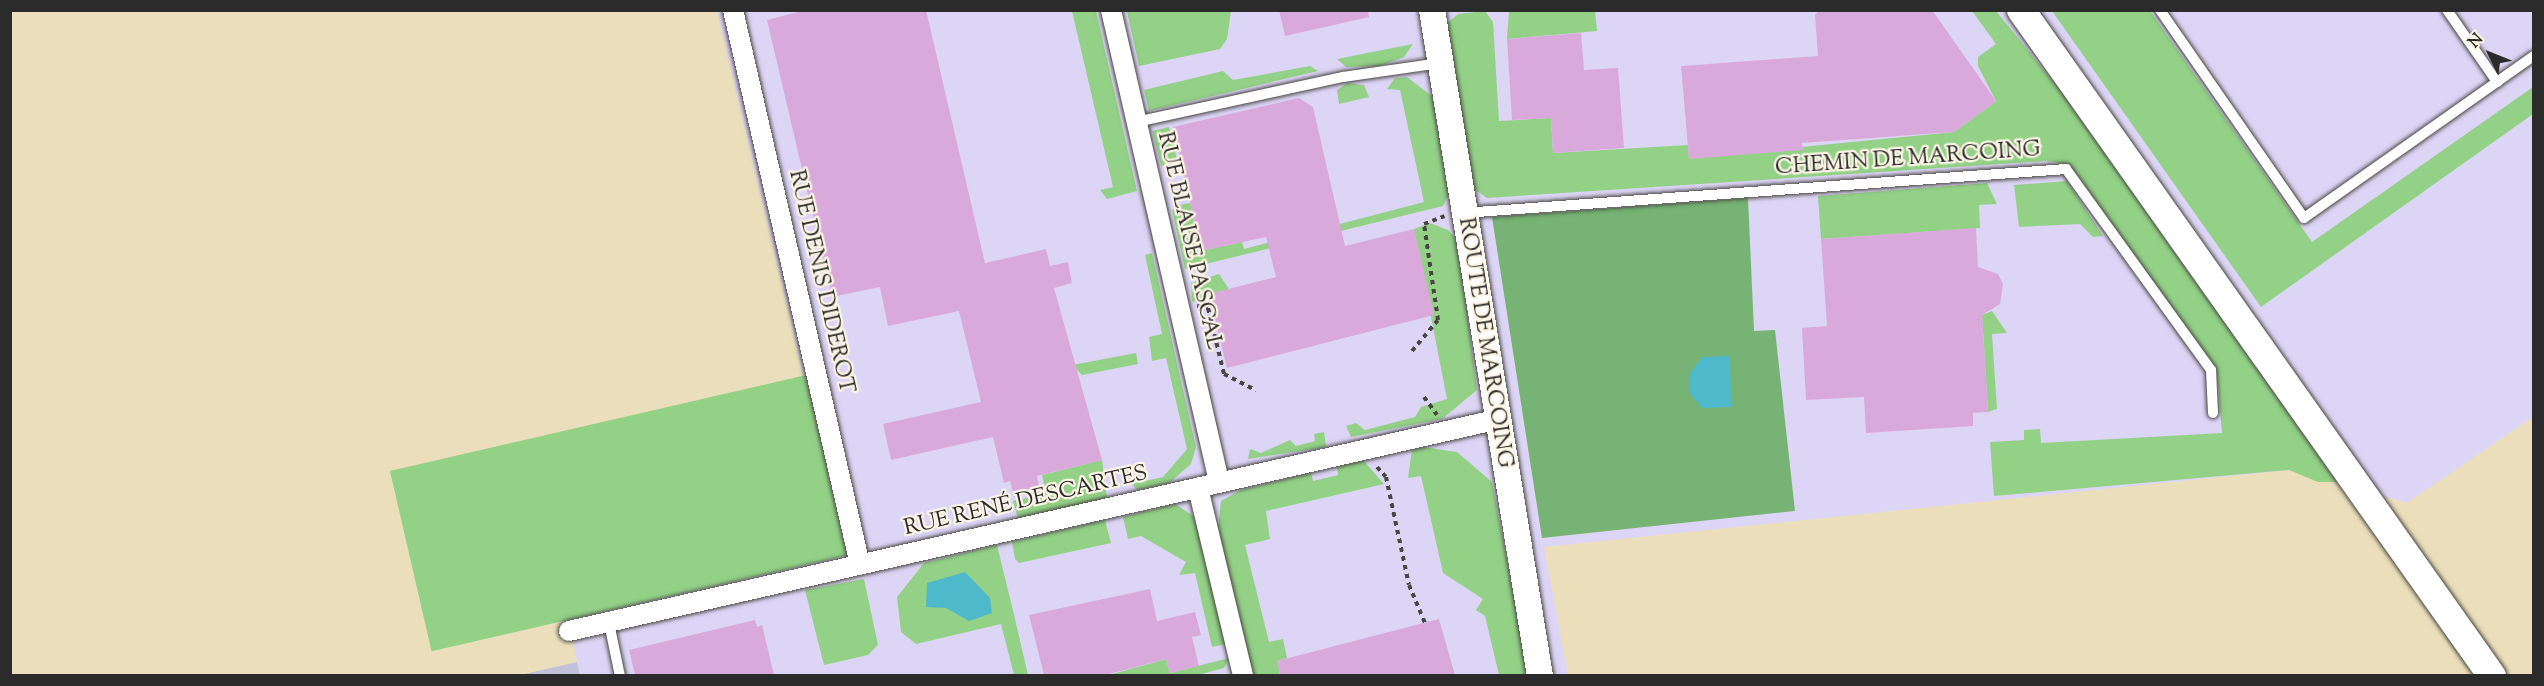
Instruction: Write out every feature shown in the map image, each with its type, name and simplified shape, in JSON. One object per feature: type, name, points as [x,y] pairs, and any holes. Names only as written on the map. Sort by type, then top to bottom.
[{"type":"main road","points":[[2020,10],[2492,675]]},
{"type":"street","name":"RUE DENIS DIDEROT","points":[[733,10],[860,565]]},
{"type":"street","name":"RUE BLAISE PASCAL","points":[[1111,10],[1219,482]]},
{"type":"street","name":"ROUTE DE MARCOING","points":[[1432,10],[1495,420],[1540,675]]},
{"type":"street","name":"RUE RENÉ DESCARTES","points":[[569,631],[1495,420]]},
{"type":"street","points":[[1198,488],[1243,675]]},
{"type":"lane","points":[[2160,10],[2304,218],[2534,56]]},
{"type":"lane","points":[[2446,10],[2497,82]]},
{"type":"lane","points":[[1136,122],[1344,77],[1440,63]]},
{"type":"lane","name":"CHEMIN DE MARCOING","points":[[1463,213],[2066,169],[2211,370],[2214,413]]},
{"type":"lane","points":[[609,623],[620,675]]},
{"type":"path","points":[[1412,351],[1438,320],[1424,224],[1463,213]]},
{"type":"path","points":[[1179,303],[1208,308],[1224,374],[1256,390]]},
{"type":"path","points":[[1355,451],[1386,477],[1409,585],[1425,623]]},
{"type":"shaded area","points":[[717,11],[2533,11],[2533,417],[2407,503],[2289,470],[1544,547],[1568,675],[580,675],[568,618],[846,555]]},
{"type":"shaded area","points":[[577,662],[580,675],[520,675]]},
{"type":"green space","points":[[1072,11],[1096,11],[1137,191],[1107,199],[1100,190],[1113,187]]},
{"type":"green space","points":[[1127,11],[1231,11],[1227,39],[1220,49],[1139,66]]},
{"type":"green space","points":[[1485,11],[1493,22],[1499,121],[1551,118],[1553,153],[1688,145],[1689,158],[1954,132],[1996,101],[1978,66],[1978,57],[1996,44],[1972,11],[1996,11],[2086,122],[2340,482],[2318,482],[2289,470],[1994,496],[1990,442],[2024,440],[2024,430],[2040,429],[2041,443],[2222,433],[2217,372],[2069,165],[2047,161],[1487,198],[1474,189],[1444,26],[1458,14]]},
{"type":"green space","points":[[1509,11],[1595,11],[1597,31],[1507,39]]},
{"type":"green space","points":[[2052,11],[2150,11],[2312,242],[2533,87],[2533,114],[2261,307]]},
{"type":"green space","points":[[1413,44],[1404,57],[1380,66],[1346,67],[1337,59]]},
{"type":"green space","points":[[1310,66],[1318,71],[1149,111],[1144,90],[1223,71],[1233,80]]},
{"type":"green space","points":[[1407,77],[1433,97],[1450,192],[1443,206],[1185,269],[1172,210],[1183,204],[1190,203],[1201,251],[1242,242],[1244,249],[1424,202],[1400,90],[1387,89],[1395,78]]},
{"type":"green space","points":[[1347,83],[1364,85],[1369,97],[1339,104],[1337,90]]},
{"type":"green space","points":[[1169,127],[1178,162],[1161,166],[1153,131]]},
{"type":"green space","points":[[2067,181],[2103,236],[2093,237],[2080,224],[2019,227],[2014,185]]},
{"type":"green space","points":[[1987,183],[1997,204],[1979,205],[1980,228],[1821,239],[1818,196]]},
{"type":"green space","points":[[1748,198],[1754,331],[1775,330],[1795,511],[1542,538],[1492,217]]},
{"type":"green space","points":[[1430,223],[1448,230],[1458,241],[1477,390],[1442,419],[1351,437],[1346,426],[1356,423],[1365,430],[1415,417],[1421,407],[1447,399],[1414,229]]},
{"type":"green space","points":[[1152,253],[1196,447],[1191,464],[1169,483],[1137,490],[1132,484],[1163,477],[1187,449],[1166,358],[1152,361],[1149,337],[1162,334],[1145,255]]},
{"type":"green space","points":[[1219,274],[1229,289],[1209,294],[1211,304],[1192,301],[1191,283]]},
{"type":"green space","points":[[1992,311],[2007,333],[1992,334],[1997,409],[1988,412],[1982,315]]},
{"type":"green space","points":[[1136,353],[1138,364],[1082,375],[1072,365]]},
{"type":"green space","points":[[806,375],[848,555],[432,651],[390,471]]},
{"type":"green space","points":[[1324,432],[1326,447],[1248,459],[1250,449],[1261,453],[1290,440],[1296,446],[1315,441],[1314,434]]},
{"type":"green space","points":[[1423,447],[1457,452],[1492,482],[1529,675],[1499,675],[1485,616],[1476,610],[1483,599],[1443,573],[1421,476],[1408,478],[1412,450]]},
{"type":"green space","points":[[1102,460],[1107,498],[1018,519],[1013,501],[1046,493],[1042,475]]},
{"type":"green space","points":[[1363,460],[1384,484],[1266,511],[1270,539],[1245,545],[1269,642],[1283,639],[1287,658],[1277,661],[1280,675],[1252,675],[1218,529],[1221,501],[1241,490],[1311,473],[1313,481],[1338,475],[1337,467]]},
{"type":"green space","points":[[1175,504],[1195,517],[1226,644],[1212,647],[1195,573],[1179,575],[1186,562],[1141,536],[1128,539],[1123,517]]},
{"type":"green space","points":[[1105,520],[1111,543],[1019,563],[1015,559],[1012,542]]},
{"type":"green space","points":[[997,545],[1028,675],[1014,675],[1001,624],[916,644],[901,632],[897,597],[924,563]]},
{"type":"green space","points":[[864,579],[878,645],[868,655],[824,665],[805,590]]},
{"type":"green space","points":[[1229,658],[1224,668],[1198,675],[1105,676],[1166,659],[1170,673]]},
{"type":"water","points":[[1730,356],[1731,407],[1702,408],[1689,392],[1690,373],[1702,357]]},
{"type":"water","points":[[965,572],[990,598],[992,613],[969,621],[946,608],[926,607],[927,583]]},
{"type":"building","points":[[806,10],[926,10],[985,263],[1046,249],[1050,266],[1068,262],[1072,283],[1054,288],[1102,460],[1037,476],[1040,491],[1014,497],[1010,481],[1004,483],[993,437],[891,460],[883,424],[981,402],[959,311],[888,326],[880,287],[832,297],[767,20]]},
{"type":"building","points":[[1279,10],[1368,10],[1369,17],[1285,36]]},
{"type":"building","points":[[1820,10],[1932,10],[1996,101],[1954,132],[1802,143],[1803,150],[1689,159],[1681,66],[1818,56],[1815,15]]},
{"type":"building","points":[[1581,33],[1584,70],[1618,68],[1624,148],[1553,153],[1551,118],[1512,120],[1507,39]]},
{"type":"building","points":[[1299,98],[1313,107],[1345,246],[1414,229],[1434,315],[1227,368],[1209,294],[1276,277],[1266,237],[1201,251],[1173,127]]},
{"type":"building","points":[[1976,228],[1978,267],[1998,274],[2003,284],[2000,304],[1982,315],[1988,412],[1973,413],[1973,426],[1866,433],[1864,397],[1806,400],[1802,328],[1827,326],[1821,239]]},
{"type":"building","points":[[1150,589],[1157,621],[1195,612],[1201,635],[1192,637],[1199,666],[1170,673],[1166,659],[1105,675],[1044,675],[1029,615]]},
{"type":"building","points":[[1439,619],[1455,675],[1280,675],[1277,661]]},
{"type":"building","points":[[755,620],[757,627],[762,625],[774,675],[635,675],[629,650]]}]
